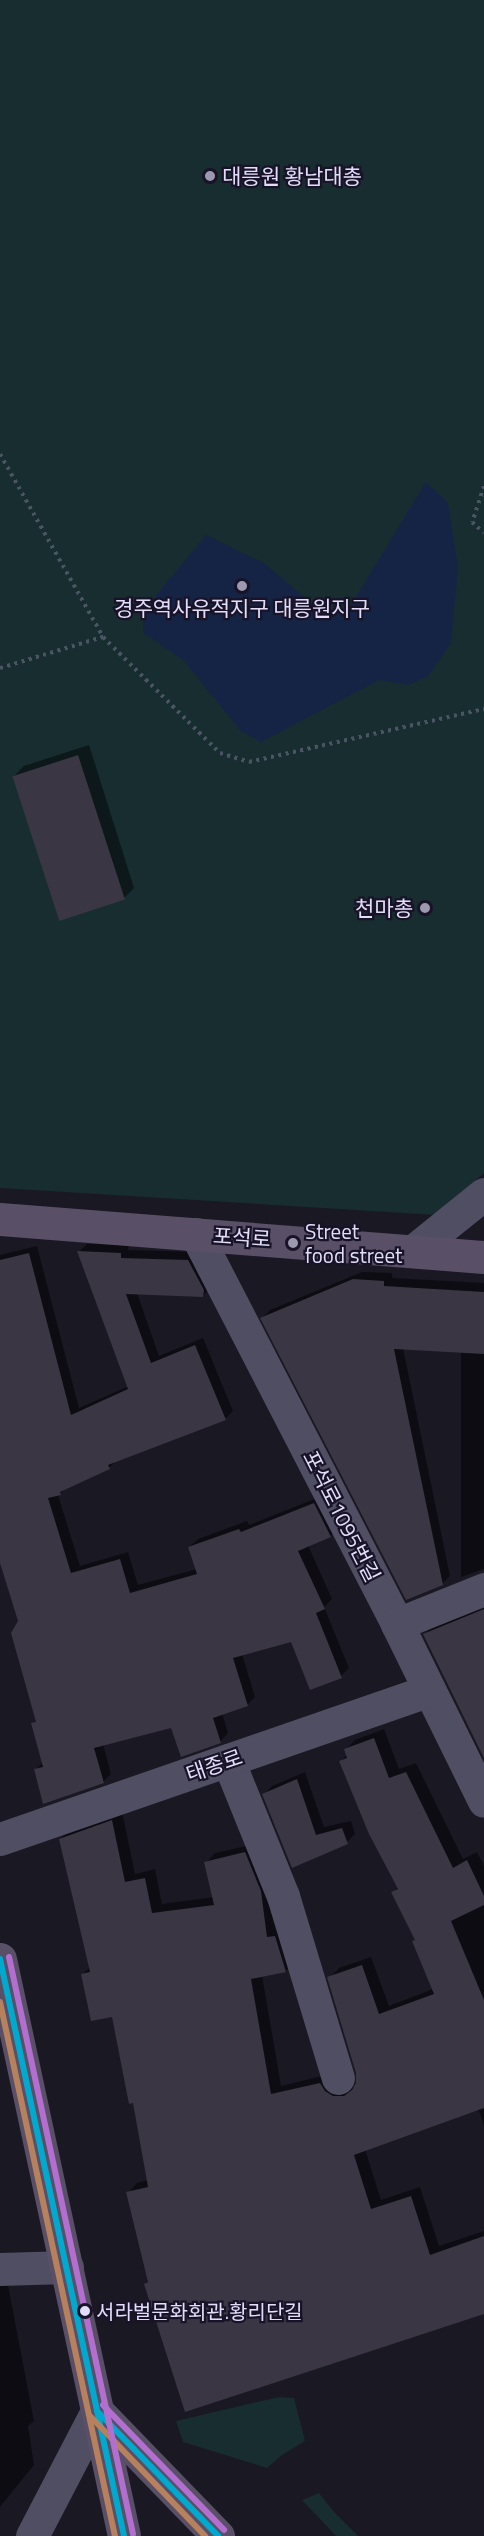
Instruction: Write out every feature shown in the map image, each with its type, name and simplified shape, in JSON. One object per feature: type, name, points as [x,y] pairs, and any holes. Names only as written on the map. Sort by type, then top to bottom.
[{"type":"main road","name":"포석로","points":[[0,1219],[484,1257]]},
{"type":"main road","points":[[0,1959],[124,2536]]},
{"type":"main road","points":[[97,2411],[218,2536]]},
{"type":"street","points":[[413,1251],[484,1194]]},
{"type":"street","name":"포석로1095번길","points":[[196,1234],[397,1624],[484,1801]]},
{"type":"street","points":[[397,1624],[484,1589]]},
{"type":"street","name":"태종로","points":[[0,1839],[428,1691]]},
{"type":"street","points":[[228,1760],[283,1896],[338,2078]]},
{"type":"street","points":[[0,2269],[67,2267]]},
{"type":"street","points":[[32,2536],[97,2411]]},
{"type":"path","points":[[0,454],[103,638],[220,753],[249,762],[484,709]]},
{"type":"path","points":[[484,486],[472,522],[484,533]]},
{"type":"path","points":[[0,668],[103,638]]},
{"type":"green space","name":"경주역사유적지구 대릉원지구","points":[[0,0],[484,0],[484,1173],[436,1215],[0,1188]]},
{"type":"green space","points":[[279,2397],[294,2398],[305,2441],[282,2455],[267,2468],[183,2442],[176,2421]]},
{"type":"green space","points":[[319,2493],[358,2536],[336,2536],[302,2500]]},
{"type":"water","points":[[426,482],[448,503],[458,568],[451,643],[428,676],[408,685],[379,680],[261,742],[241,731],[184,661],[143,632],[144,610],[206,535],[264,563],[326,616],[346,613]]},
{"type":"building","points":[[78,755],[125,900],[59,921],[12,776]]},
{"type":"building","points":[[77,1251],[121,1253],[121,1258],[188,1260],[204,1290],[203,1297],[126,1294],[151,1363],[195,1345],[226,1420],[108,1465],[110,1469],[60,1492],[61,1495],[48,1498],[71,1573],[120,1559],[130,1593],[197,1574],[188,1547],[239,1529],[241,1532],[314,1503],[331,1537],[298,1551],[325,1609],[316,1613],[342,1678],[310,1690],[291,1642],[233,1658],[248,1706],[213,1718],[221,1743],[181,1757],[171,1728],[94,1748],[104,1783],[43,1804],[34,1769],[43,1767],[31,1723],[36,1722],[11,1633],[18,1621],[0,1563],[0,1260],[29,1253],[71,1415],[128,1389]]},
{"type":"building","points":[[353,1279],[384,1281],[384,1286],[484,1292],[484,1354],[394,1349],[443,1585],[406,1600],[260,1318]]},
{"type":"building","points":[[484,1609],[484,1758],[423,1634]]},
{"type":"building","points":[[374,1738],[389,1778],[406,1772],[453,1868],[467,1860],[484,1896],[484,1905],[451,1921],[484,2000],[484,2108],[354,2155],[371,2209],[411,2196],[430,2255],[484,2236],[484,2314],[185,2412],[144,2284],[148,2282],[126,2192],[148,2187],[133,2103],[129,2104],[112,2017],[91,2021],[81,1974],[90,1972],[59,1839],[112,1820],[125,1882],[145,1878],[152,1913],[214,1905],[204,1862],[245,1852],[261,1891],[267,1937],[275,1936],[286,1972],[251,1979],[271,2094],[320,2083],[325,2091],[333,2096],[344,2096],[352,2090],[356,2083],[356,2073],[327,1977],[362,1965],[379,2014],[434,1994],[412,1941],[415,1940],[391,1892],[398,1889],[369,1834],[339,1761],[347,1758],[344,1749]]},
{"type":"building","points":[[297,1779],[316,1835],[342,1828],[348,1844],[292,1868],[262,1794]]},
{"type":"transit line","points":[[9,1957],[133,2534]]},
{"type":"transit line","points":[[0,1959],[124,2536]]},
{"type":"transit line","points":[[0,2002],[115,2536]]},
{"type":"transit line","points":[[103,2405],[224,2530]]},
{"type":"transit line","points":[[97,2411],[218,2536]]},
{"type":"transit line","points":[[91,2417],[205,2536]]},
{"type":"place","name":"대릉원 황남대총","points":[[210,176]]},
{"type":"place","name":"경주역사유적지구 대릉원지구","points":[[242,586]]},
{"type":"place","name":"천마총","points":[[425,908]]},
{"type":"place","name":"Street food street","points":[[293,1243]]},
{"type":"place","name":"서라벌문화회관.황리단길","points":[[85,2311]]}]
